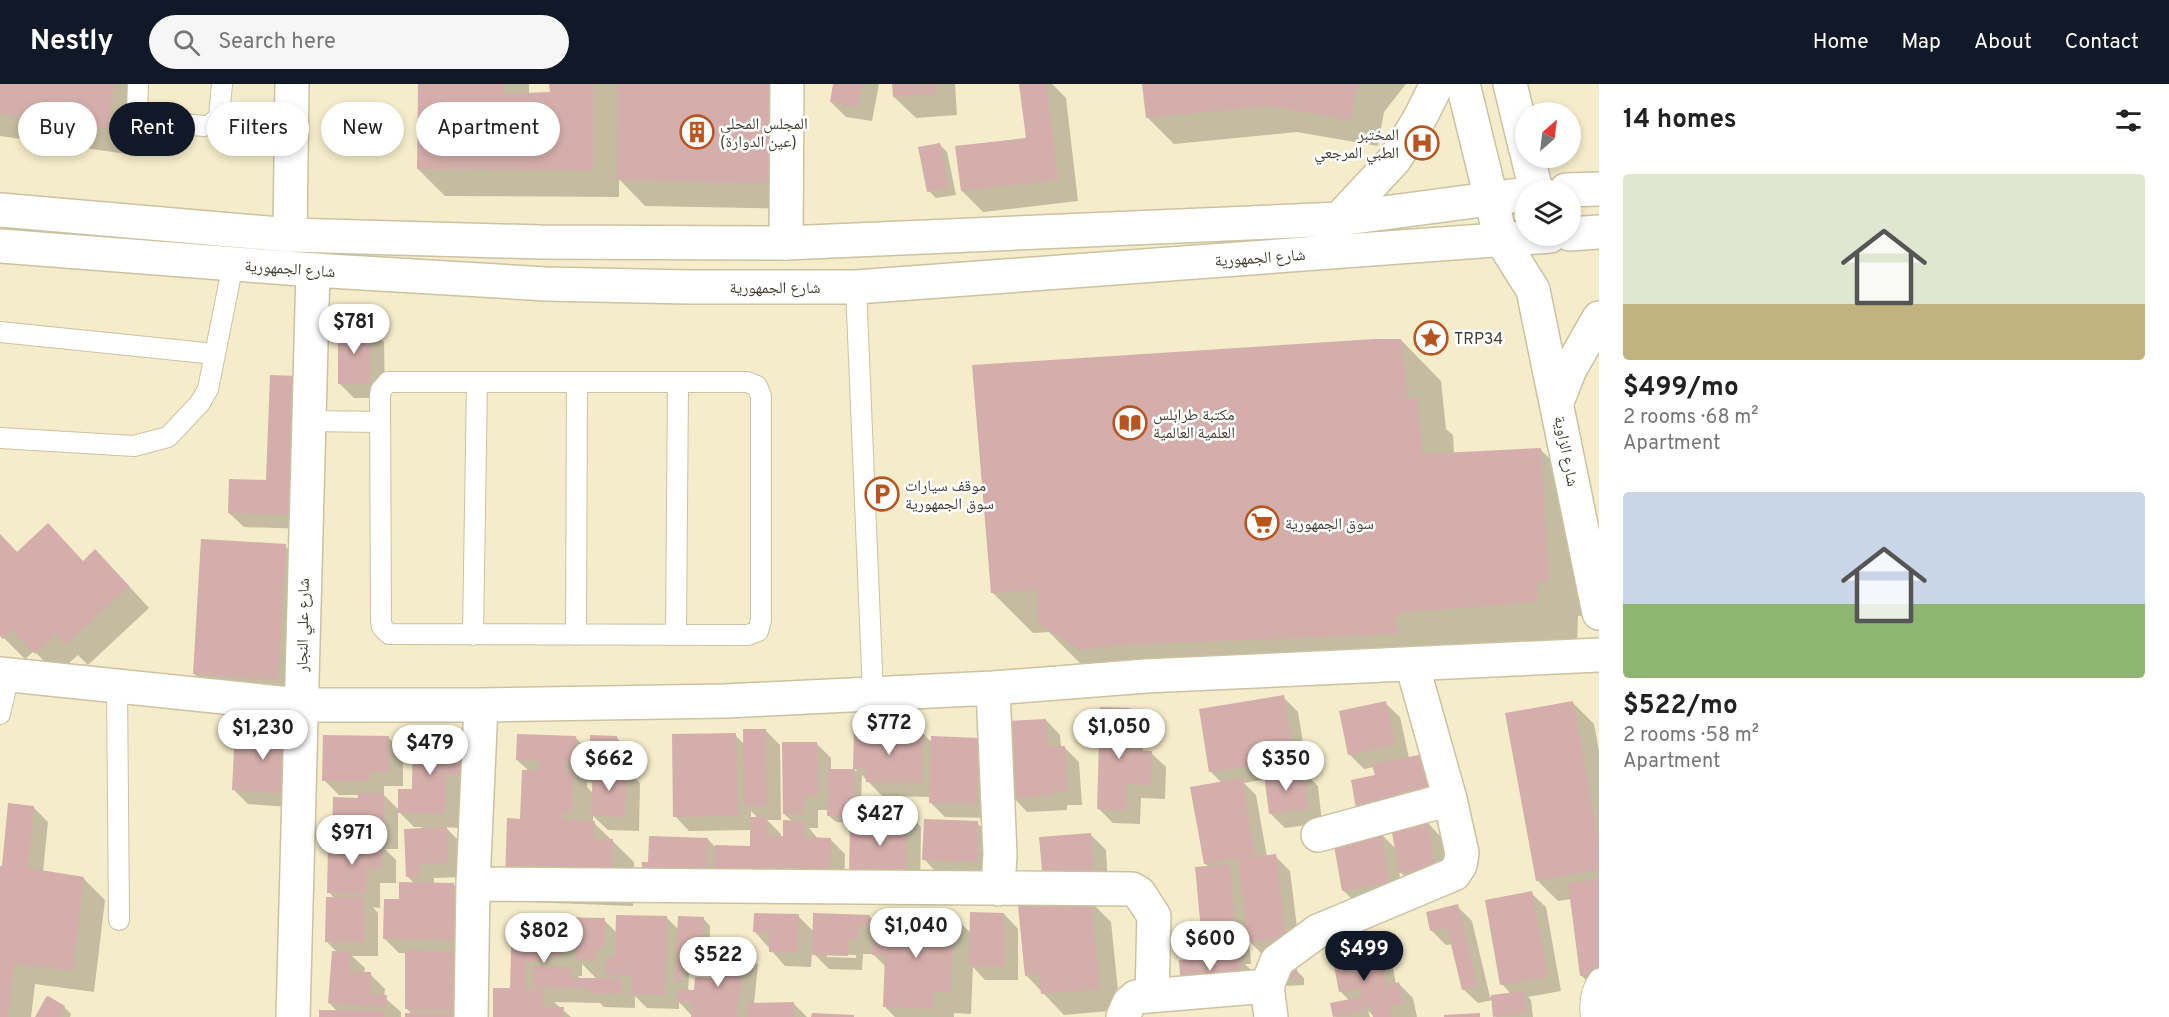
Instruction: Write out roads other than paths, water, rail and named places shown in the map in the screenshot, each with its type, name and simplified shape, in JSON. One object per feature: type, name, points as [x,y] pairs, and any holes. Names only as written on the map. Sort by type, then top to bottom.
[{"type":"street","points":[[290,235],[292,84]]},
{"type":"street","points":[[786,243],[788,84]]},
{"type":"street","points":[[1339,219],[1395,159],[1437,84]]},
{"type":"street","name":"شارع الزاوية","points":[[1463,84],[1501,239],[1533,290],[1599,613]]},
{"type":"street","points":[[1510,84],[1515,105]]},
{"type":"street","points":[[1581,190],[1599,189]]},
{"type":"street","name":"شارع الجمهورية","points":[[0,210],[290,235],[540,242],[786,243],[1339,219],[1515,195]]},
{"type":"street","points":[[1581,233],[1599,232]]},
{"type":"street","name":"شارع الجمهورية","points":[[0,246],[313,270],[546,284],[856,287],[1515,238]]},
{"type":"street","name":"شارع الزاوية","points":[[1533,290],[1544,246]]},
{"type":"street","name":"شارع علي النجار","points":[[293,1017],[313,270]]},
{"type":"street","points":[[1557,402],[1570,369],[1599,318]]},
{"type":"street","points":[[4,674],[300,705],[481,705],[725,701],[993,688],[1146,676],[1599,655]]},
{"type":"street","points":[[1123,1017],[1129,1003],[1136,997],[1152,995],[1269,1002],[1277,961],[1318,931],[1454,873],[1460,866],[1462,853],[1450,799],[1412,664]]},
{"type":"street","points":[[993,688],[1000,854],[998,889]]},
{"type":"street","points":[[471,1017],[473,884],[481,705]]},
{"type":"street","points":[[1318,835],[1450,799]]},
{"type":"street","points":[[473,884],[1132,889],[1139,893],[1154,916],[1152,995]]},
{"type":"lane","points":[[138,84],[137,109],[147,121],[204,126],[210,125],[219,117],[222,84]]},
{"type":"lane","points":[[0,438],[134,446],[168,437],[200,403],[208,389],[233,264]]},
{"type":"lane","points":[[856,287],[873,694]]},
{"type":"lane","points":[[0,332],[215,354]]},
{"type":"lane","points":[[388,382],[577,382],[747,382],[757,386],[760,390],[761,620],[758,631],[753,634],[676,635],[389,634],[382,627],[381,390],[388,382]]},
{"type":"lane","points":[[473,635],[477,382]]},
{"type":"lane","points":[[576,634],[577,382]]},
{"type":"lane","points":[[676,635],[678,382]]},
{"type":"lane","points":[[308,421],[380,422]]},
{"type":"lane","points":[[0,714],[4,674]]},
{"type":"lane","points":[[117,686],[119,920]]},
{"type":"lane","points":[[1591,1017],[1592,992],[1599,979]]},
{"type":"place","name":"المجلس المحلي (عين الدوارة)","points":[[697,132]]},
{"type":"place","name":"المختبر الطبي المرجعي","points":[[1422,143]]},
{"type":"place","name":"TRP34","points":[[1431,338]]},
{"type":"place","name":"مكتبة طرابلس العلمية العالمية","points":[[1130,423]]},
{"type":"place","name":"موقف سيارات سوق الجمهورية","points":[[882,494]]},
{"type":"place","name":"سوق الجمهورية","points":[[1262,523]]}]
